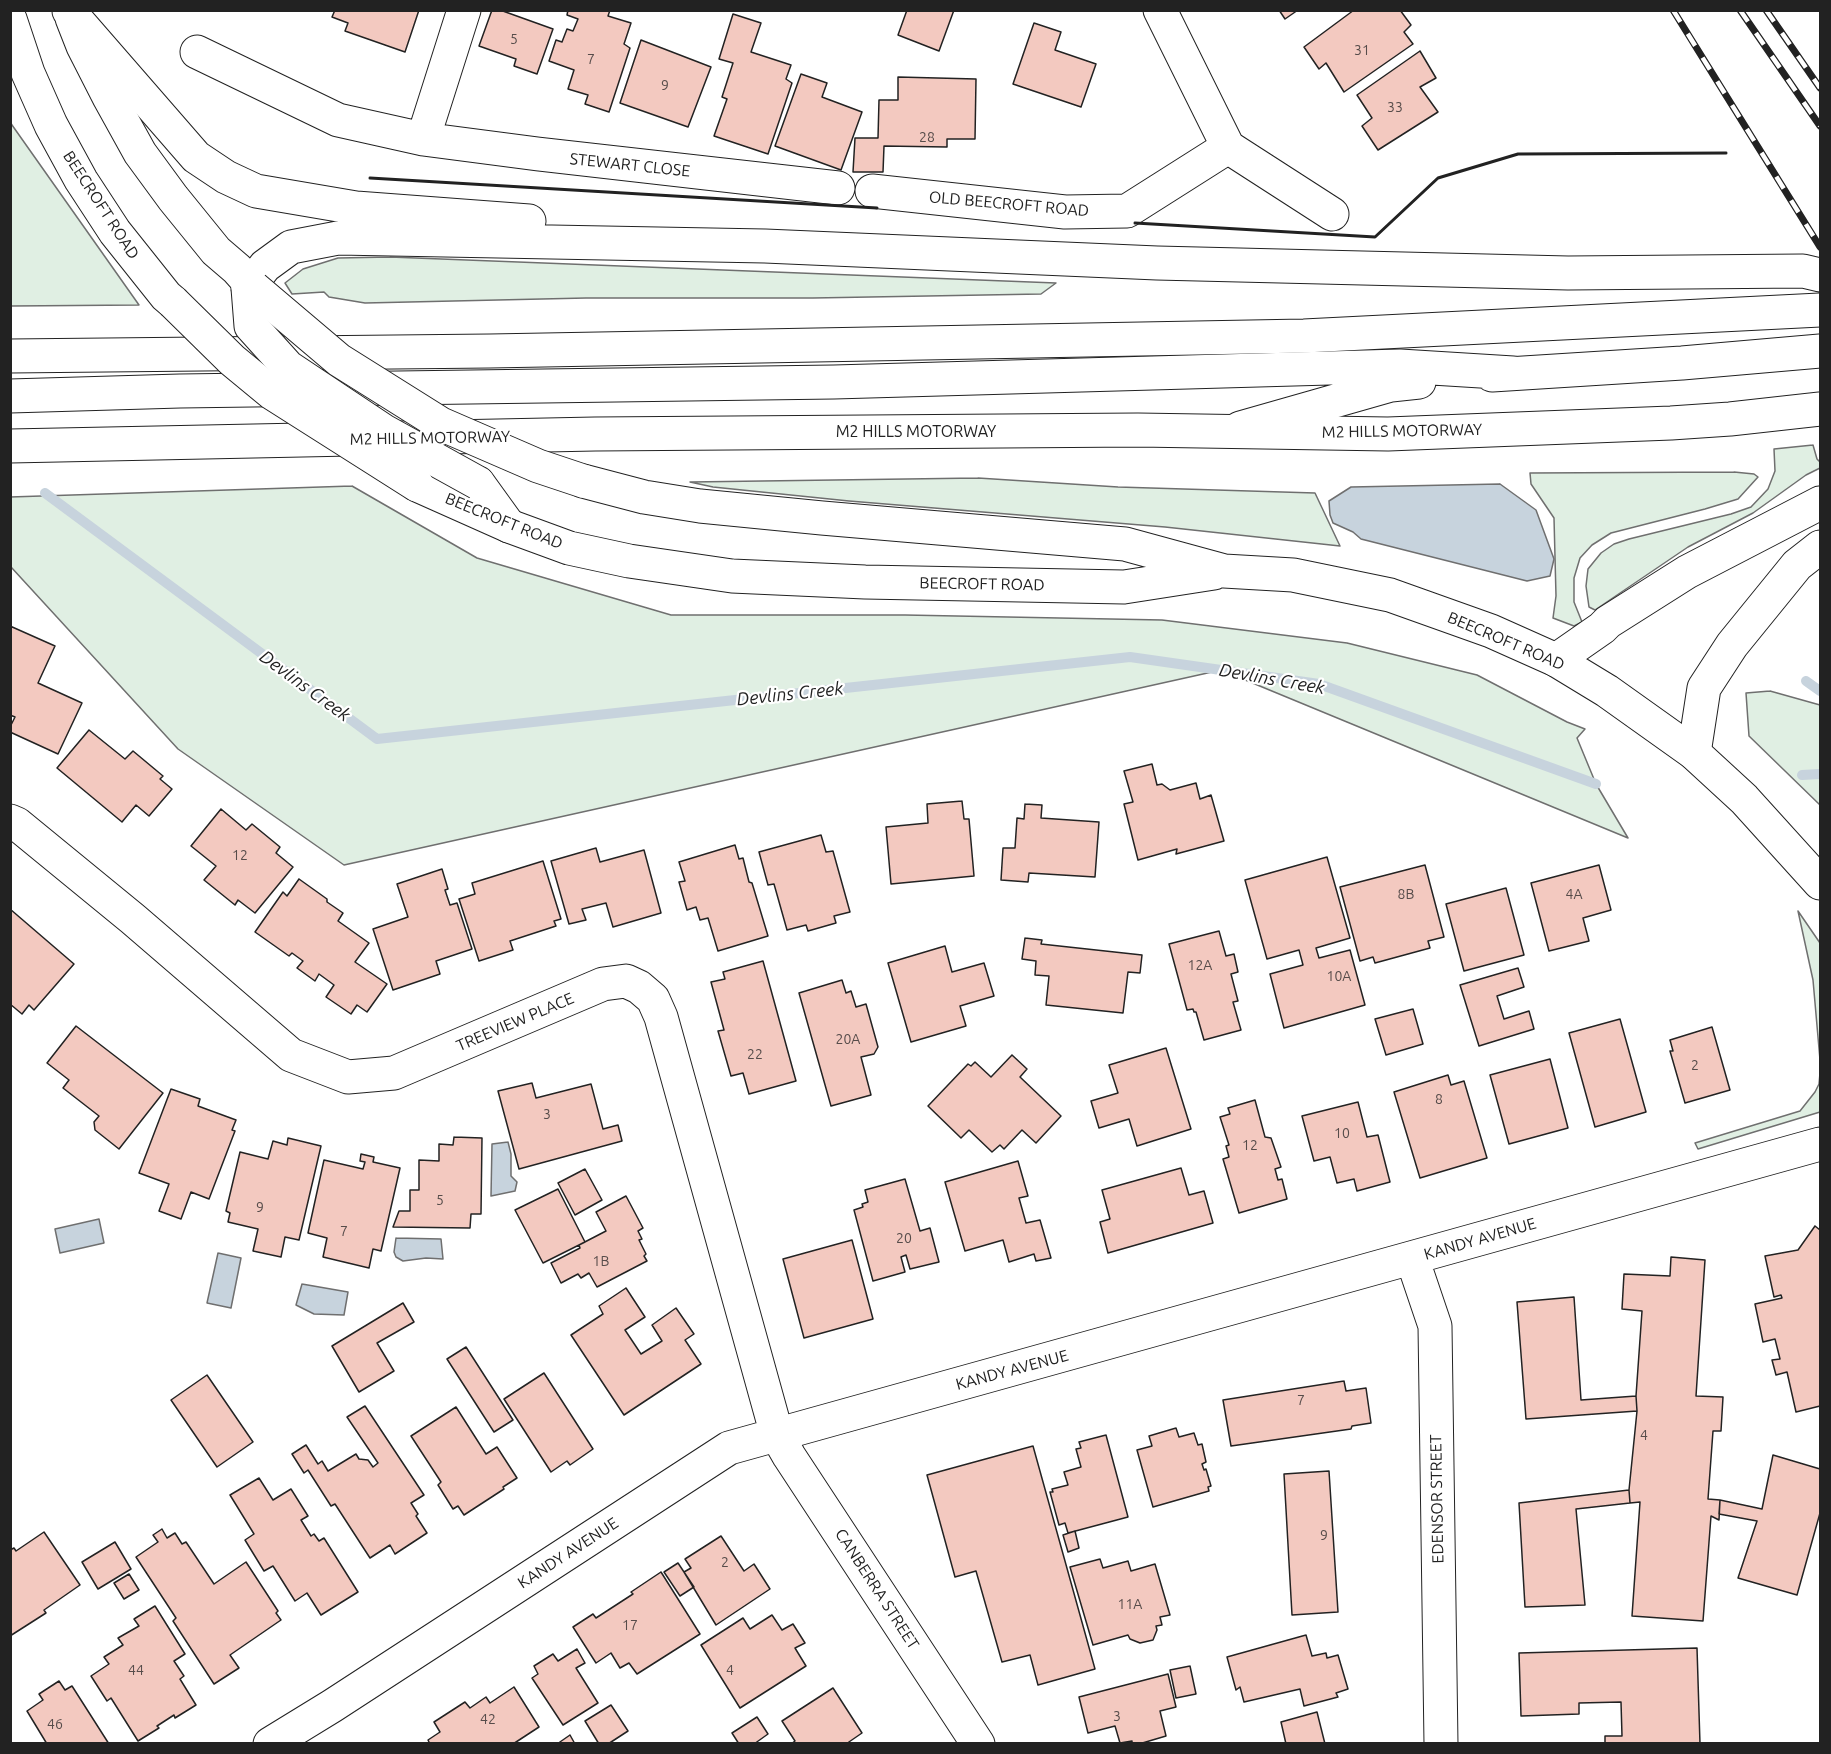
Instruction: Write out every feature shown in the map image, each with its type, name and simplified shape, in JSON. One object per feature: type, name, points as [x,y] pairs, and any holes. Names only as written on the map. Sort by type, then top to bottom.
[{"type":"main road","points":[[423,139],[464,10]]},
{"type":"main road","points":[[1160,10],[1228,147],[1332,214]]},
{"type":"main road","points":[[69,11],[196,157],[226,177],[256,191],[356,208],[714,235],[765,246]]},
{"type":"main road","name":"BEECROFT ROAD","points":[[69,11],[88,57],[140,153],[172,198],[216,251],[237,269],[251,287],[339,360],[441,424],[538,466],[644,497],[700,506],[822,518],[1125,544],[1224,571],[1293,575],[1390,596],[1491,631],[1556,660],[1607,691],[1694,753],[1744,799],[1821,883]]},
{"type":"main road","name":"BEECROFT ROAD","points":[[10,19],[33,84],[51,125],[81,180],[115,232],[166,296],[232,360],[278,398],[417,485],[509,526],[569,548],[732,576],[865,582],[1124,587],[1224,571]]},
{"type":"main road","name":"STEWART CLOSE","points":[[197,52],[338,120],[423,139],[838,188]]},
{"type":"main road","name":"OLD BEECROFT ROAD","points":[[872,191],[1065,212],[1127,211],[1228,147]]},
{"type":"main road","points":[[509,526],[478,483],[384,431],[288,367],[251,326],[251,287],[265,266],[291,247],[338,238],[765,246],[1156,263],[1568,273],[1803,271],[1821,275]]},
{"type":"main road","points":[[10,356],[502,351],[1305,336],[1821,310]]},
{"type":"main road","points":[[1227,432],[1391,385],[1463,377],[1682,363],[1821,351]]},
{"type":"main road","points":[[10,396],[215,390],[834,382],[1400,366],[1513,374]]},
{"type":"main road","name":"M2 HILLS MOTORWAY","points":[[10,446],[595,434],[1127,430],[1388,434],[1730,419],[1821,409]]},
{"type":"main road","points":[[1556,660],[1608,622],[1688,572],[1821,503]]},
{"type":"main road","points":[[1694,753],[1704,688],[1732,645],[1797,565],[1821,547]]},
{"type":"main road","name":"TREEVIEW PLACE","points":[[10,821],[17,824],[133,919],[291,1055],[348,1077],[394,1073],[603,984],[626,981],[639,987],[653,999],[661,1017],[777,1435]]},
{"type":"main road","points":[[1780,1156],[1821,1130]]},
{"type":"main road","name":"KANDY AVENUE","points":[[270,1743],[308,1734],[729,1448],[1821,1144]]},
{"type":"main road","name":"EDENSOR STREET","points":[[1412,1258],[1435,1326],[1441,1743]]},
{"type":"main road","name":"CANBERRA STREET","points":[[777,1435],[978,1743]]},
{"type":"green space","points":[[10,121],[12,125],[139,305],[11,306]]},
{"type":"green space","points":[[390,257],[1056,283],[1041,294],[813,298],[586,298],[365,303],[329,297],[324,292],[292,294],[285,283],[303,269],[338,258]]},
{"type":"green space","points":[[1813,445],[1820,468],[1806,475],[1753,513],[1688,547],[1595,610],[1589,607],[1586,586],[1588,569],[1601,553],[1614,544],[1629,539],[1751,507],[1768,489],[1775,471],[1774,449]]},
{"type":"green space","points":[[1734,472],[1754,474],[1758,477],[1738,499],[1611,533],[1592,545],[1580,558],[1574,578],[1574,602],[1582,622],[1574,626],[1553,618],[1556,596],[1554,518],[1531,484],[1530,473]]},
{"type":"green space","points":[[978,478],[1118,487],[1315,493],[1340,546],[1165,527],[849,501],[713,487],[690,482]]},
{"type":"green space","points":[[352,486],[477,558],[671,615],[905,615],[1162,620],[1347,643],[1477,675],[1585,729],[1577,738],[1596,784],[1628,838],[1221,670],[344,865],[178,749],[11,567],[10,497]]},
{"type":"green space","points":[[1770,691],[1820,705],[1820,805],[1749,736],[1746,693]]},
{"type":"green space","points":[[1798,911],[1820,943],[1820,1060],[1813,980]]},
{"type":"green space","points":[[1820,1073],[1820,1112],[1698,1149],[1695,1143],[1800,1111],[1815,1092],[1819,1084]]},
{"type":"shaded area","points":[[1500,484],[1536,510],[1554,559],[1550,576],[1527,581],[1361,539],[1353,532],[1333,523],[1330,515],[1329,501],[1351,487]]},
{"type":"shaded area","points":[[508,1142],[511,1154],[511,1176],[517,1182],[515,1191],[491,1196],[492,1144]]},
{"type":"shaded area","points":[[99,1219],[104,1243],[60,1253],[55,1229]]},
{"type":"shaded area","points":[[396,1238],[441,1239],[443,1259],[426,1258],[403,1261],[396,1257],[394,1252]]},
{"type":"shaded area","points":[[218,1253],[241,1258],[231,1308],[207,1303]]},
{"type":"shaded area","points":[[302,1284],[348,1292],[344,1315],[314,1314],[296,1305]]},
{"type":"building","points":[[335,10],[419,10],[405,52],[345,31],[348,23],[332,17]]},
{"type":"building","points":[[492,10],[500,10],[553,29],[537,74],[514,66],[516,59],[479,46]]},
{"type":"building","points":[[568,10],[610,10],[608,16],[631,23],[624,44],[630,48],[609,112],[585,104],[588,95],[568,89],[574,70],[549,61],[556,40],[562,42],[567,29],[573,31],[578,19],[567,15]]},
{"type":"building","points":[[907,10],[954,10],[939,51],[898,35]]},
{"type":"building","points":[[1279,10],[1298,10],[1285,19]]},
{"type":"building","points":[[1354,10],[1400,10],[1411,25],[1404,32],[1413,44],[1344,92],[1326,63],[1319,69],[1304,47]]},
{"type":"building","points":[[733,14],[761,23],[751,52],[791,65],[786,79],[792,83],[768,154],[714,136],[727,99],[722,97],[733,63],[719,59]]},
{"type":"building","points":[[1034,23],[1061,32],[1055,50],[1096,64],[1081,107],[1013,84]]},
{"type":"building","points":[[641,40],[711,67],[688,127],[620,103]]},
{"type":"building","points":[[1420,51],[1436,78],[1420,87],[1438,112],[1378,150],[1362,126],[1372,118],[1357,95]]},
{"type":"building","points":[[801,74],[827,83],[822,97],[862,112],[841,170],[775,146]]},
{"type":"building","points":[[898,77],[976,79],[975,139],[947,139],[947,147],[884,146],[883,172],[853,172],[855,138],[878,138],[879,100],[898,100]]},
{"type":"building","points":[[10,626],[55,646],[38,683],[82,703],[58,754],[10,732],[15,717],[10,715]]},
{"type":"building","points":[[89,730],[125,759],[133,751],[163,776],[160,779],[172,789],[149,816],[136,805],[122,822],[57,768]]},
{"type":"building","points":[[1152,764],[1157,785],[1162,784],[1170,790],[1196,783],[1200,799],[1211,795],[1224,841],[1176,854],[1177,849],[1138,860],[1124,804],[1133,802],[1124,771]]},
{"type":"building","points":[[962,801],[964,819],[969,819],[974,876],[891,884],[886,827],[928,823],[927,804]]},
{"type":"building","points":[[1025,804],[1042,805],[1041,818],[1099,822],[1095,877],[1029,873],[1028,882],[1001,880],[1003,848],[1015,848],[1017,818],[1024,819]]},
{"type":"building","points":[[221,809],[246,830],[252,824],[280,847],[276,853],[293,867],[255,913],[238,900],[235,905],[204,880],[216,866],[191,846]]},
{"type":"building","points":[[821,835],[826,852],[833,851],[850,912],[834,916],[836,923],[808,931],[806,925],[787,930],[774,884],[768,885],[759,852]]},
{"type":"building","points":[[735,845],[739,859],[743,858],[768,936],[718,951],[708,918],[700,920],[696,907],[687,910],[679,882],[685,881],[679,862]]},
{"type":"building","points":[[596,848],[600,862],[644,850],[661,913],[613,927],[606,903],[582,909],[586,920],[569,924],[551,861]]},
{"type":"building","points":[[1327,857],[1350,938],[1316,948],[1319,958],[1350,950],[1365,1005],[1284,1028],[1270,974],[1303,965],[1299,950],[1267,959],[1245,880]]},
{"type":"building","points":[[543,861],[561,919],[554,921],[556,926],[510,941],[513,950],[479,961],[459,899],[475,894],[472,883]]},
{"type":"building","points":[[1425,865],[1444,937],[1428,941],[1430,948],[1375,963],[1373,957],[1360,961],[1340,887]]},
{"type":"building","points":[[1599,865],[1611,910],[1583,918],[1589,941],[1549,951],[1531,883]]},
{"type":"building","points":[[442,869],[450,905],[457,903],[472,949],[436,961],[440,974],[393,990],[373,929],[408,917],[397,884]]},
{"type":"building","points":[[299,879],[343,913],[338,921],[369,943],[355,962],[387,984],[367,1012],[357,1005],[351,1014],[326,997],[334,985],[319,974],[315,981],[297,968],[303,961],[292,953],[289,956],[255,932],[283,892],[287,896]]},
{"type":"building","points":[[1506,888],[1524,955],[1464,971],[1446,904]]},
{"type":"building","points":[[10,909],[74,964],[34,1010],[29,1005],[22,1014],[10,1004]]},
{"type":"building","points":[[1219,931],[1226,956],[1234,954],[1238,972],[1231,974],[1238,1001],[1233,1002],[1241,1030],[1204,1040],[1196,1012],[1193,1009],[1187,1010],[1169,944]]},
{"type":"building","points":[[1025,938],[1042,940],[1041,944],[1142,955],[1140,973],[1128,972],[1123,1013],[1046,1005],[1049,976],[1035,975],[1036,961],[1022,959]]},
{"type":"building","points":[[945,946],[952,972],[984,963],[994,996],[960,1006],[966,1026],[911,1042],[888,963]]},
{"type":"building","points":[[763,961],[796,1081],[749,1094],[743,1073],[731,1076],[718,1031],[724,1030],[711,982],[725,979],[723,972]]},
{"type":"building","points":[[1518,968],[1524,987],[1497,996],[1504,1019],[1529,1011],[1534,1029],[1479,1046],[1460,985]]},
{"type":"building","points":[[842,980],[846,993],[851,991],[856,1007],[866,1004],[878,1047],[874,1054],[861,1057],[871,1095],[831,1106],[799,993]]},
{"type":"building","points":[[1413,1009],[1423,1044],[1386,1055],[1375,1019]]},
{"type":"building","points":[[1620,1019],[1646,1112],[1595,1127],[1569,1033]]},
{"type":"building","points":[[76,1026],[163,1093],[119,1149],[95,1130],[94,1122],[99,1116],[63,1088],[69,1080],[47,1063]]},
{"type":"building","points":[[1712,1027],[1730,1090],[1685,1103],[1670,1051],[1673,1051],[1670,1040]]},
{"type":"building","points":[[1166,1048],[1191,1129],[1137,1146],[1129,1119],[1099,1128],[1091,1101],[1118,1093],[1109,1065]]},
{"type":"building","points":[[1012,1055],[1027,1069],[1020,1077],[1061,1116],[1036,1143],[1022,1130],[1004,1149],[1000,1145],[992,1152],[969,1130],[961,1138],[928,1106],[968,1064],[971,1066],[975,1062],[991,1077]]},
{"type":"building","points":[[1550,1059],[1568,1128],[1509,1144],[1490,1075]]},
{"type":"building","points":[[1448,1075],[1451,1085],[1464,1081],[1487,1158],[1420,1178],[1394,1092]]},
{"type":"building","points":[[532,1083],[536,1098],[591,1084],[603,1129],[618,1125],[622,1141],[519,1169],[498,1091]]},
{"type":"building","points":[[171,1089],[200,1099],[198,1106],[236,1120],[232,1130],[235,1131],[209,1199],[191,1192],[181,1219],[159,1211],[169,1184],[139,1173]]},
{"type":"building","points":[[1255,1100],[1265,1137],[1271,1138],[1281,1167],[1275,1169],[1278,1180],[1282,1179],[1287,1199],[1239,1213],[1223,1159],[1229,1157],[1226,1146],[1229,1145],[1220,1117],[1230,1114],[1228,1108]]},
{"type":"building","points":[[1358,1102],[1367,1137],[1378,1135],[1390,1182],[1357,1191],[1354,1179],[1337,1183],[1330,1157],[1314,1161],[1302,1116]]},
{"type":"building","points":[[454,1137],[482,1138],[481,1214],[471,1214],[470,1228],[393,1227],[399,1211],[410,1211],[410,1190],[419,1190],[419,1160],[439,1161],[439,1144],[453,1145]]},
{"type":"building","points":[[288,1138],[321,1146],[299,1240],[285,1237],[281,1257],[253,1251],[258,1229],[228,1222],[230,1213],[226,1211],[240,1152],[268,1159],[273,1141],[287,1145]]},
{"type":"building","points":[[361,1154],[374,1157],[373,1162],[400,1168],[381,1251],[373,1249],[369,1268],[323,1257],[327,1238],[308,1233],[324,1160],[363,1169],[365,1162],[360,1161]]},
{"type":"building","points":[[1018,1161],[1028,1196],[1019,1198],[1026,1223],[1040,1220],[1051,1258],[1036,1261],[1034,1254],[1009,1262],[1003,1240],[965,1251],[945,1182]]},
{"type":"building","points":[[1181,1168],[1189,1195],[1204,1191],[1213,1223],[1108,1253],[1100,1222],[1110,1219],[1102,1190]]},
{"type":"building","points":[[585,1169],[602,1200],[575,1215],[558,1183]]},
{"type":"building","points":[[905,1179],[920,1231],[930,1228],[939,1262],[910,1269],[906,1255],[901,1257],[905,1272],[873,1281],[854,1210],[863,1207],[862,1204],[868,1202],[865,1190]]},
{"type":"building","points":[[558,1189],[585,1242],[543,1263],[515,1210]]},
{"type":"building","points":[[626,1196],[643,1228],[638,1231],[642,1239],[639,1240],[647,1261],[597,1287],[589,1273],[581,1278],[578,1274],[561,1283],[551,1263],[606,1231],[596,1212]]},
{"type":"building","points":[[1815,1226],[1820,1230],[1820,1406],[1796,1412],[1787,1372],[1776,1375],[1772,1360],[1780,1359],[1775,1339],[1763,1342],[1755,1304],[1782,1298],[1781,1295],[1774,1297],[1765,1256],[1798,1250]]},
{"type":"building","points":[[852,1240],[873,1319],[804,1338],[783,1259]]},
{"type":"building","points":[[1671,1257],[1705,1260],[1696,1396],[1723,1397],[1721,1431],[1713,1431],[1708,1499],[1720,1500],[1719,1520],[1711,1516],[1703,1621],[1632,1616],[1640,1502],[1630,1503],[1629,1490],[1637,1411],[1642,1311],[1622,1309],[1624,1274],[1670,1276]]},
{"type":"building","points":[[626,1288],[645,1317],[625,1330],[641,1354],[662,1341],[652,1325],[676,1308],[694,1334],[685,1340],[701,1364],[624,1415],[571,1335],[603,1314],[599,1306]]},
{"type":"building","points":[[1574,1297],[1581,1400],[1636,1396],[1637,1411],[1526,1419],[1517,1302]]},
{"type":"building","points":[[403,1303],[414,1322],[377,1343],[394,1371],[359,1392],[332,1346]]},
{"type":"building","points":[[466,1347],[513,1420],[494,1432],[447,1359]]},
{"type":"building","points":[[544,1373],[593,1449],[570,1465],[567,1461],[551,1472],[504,1399]]},
{"type":"building","points":[[207,1375],[253,1442],[217,1467],[171,1400]]},
{"type":"building","points":[[1344,1381],[1346,1391],[1366,1388],[1371,1423],[1352,1426],[1351,1429],[1231,1446],[1223,1400]]},
{"type":"building","points":[[365,1406],[424,1495],[411,1503],[427,1533],[395,1554],[390,1545],[370,1558],[335,1504],[331,1506],[308,1470],[304,1473],[292,1454],[306,1445],[318,1464],[322,1461],[328,1471],[356,1454],[359,1459],[368,1460],[373,1467],[378,1463],[347,1417]]},
{"type":"building","points":[[456,1407],[486,1454],[497,1447],[517,1478],[464,1515],[458,1506],[453,1509],[438,1485],[441,1482],[411,1436]]},
{"type":"building","points":[[1176,1428],[1179,1437],[1194,1433],[1198,1445],[1202,1444],[1206,1462],[1202,1464],[1204,1470],[1206,1469],[1211,1486],[1208,1487],[1209,1491],[1153,1507],[1137,1450],[1152,1446],[1149,1436]]},
{"type":"building","points":[[1106,1435],[1128,1517],[1068,1533],[1065,1523],[1059,1525],[1050,1492],[1053,1492],[1052,1489],[1068,1485],[1064,1472],[1081,1467],[1076,1449],[1081,1448],[1079,1442]]},
{"type":"building","points":[[1033,1446],[1095,1669],[1038,1685],[1030,1655],[1002,1662],[976,1571],[955,1577],[927,1475]]},
{"type":"building","points":[[1773,1455],[1820,1469],[1820,1513],[1797,1595],[1738,1578],[1757,1521],[1719,1514],[1720,1500],[1762,1509]]},
{"type":"building","points":[[1329,1471],[1338,1612],[1292,1615],[1284,1474]]},
{"type":"building","points":[[259,1478],[273,1500],[291,1489],[308,1516],[301,1520],[311,1536],[314,1534],[319,1541],[324,1538],[358,1592],[321,1615],[307,1593],[295,1601],[273,1566],[264,1571],[245,1540],[254,1534],[230,1495]]},
{"type":"building","points":[[1629,1490],[1630,1503],[1576,1509],[1585,1605],[1525,1607],[1519,1503]]},
{"type":"building","points":[[162,1529],[167,1538],[175,1533],[182,1544],[186,1542],[214,1584],[246,1562],[278,1611],[276,1613],[281,1620],[230,1655],[239,1668],[214,1684],[173,1621],[176,1618],[136,1557],[158,1542],[153,1535]]},
{"type":"building","points":[[1075,1531],[1079,1548],[1068,1552],[1063,1535]]},
{"type":"building","points":[[44,1532],[80,1585],[44,1610],[46,1613],[10,1636],[10,1550],[14,1548],[16,1551]]},
{"type":"building","points":[[721,1536],[744,1571],[754,1564],[770,1589],[716,1625],[684,1572],[691,1568],[685,1559]]},
{"type":"building","points":[[115,1542],[131,1569],[98,1589],[82,1562]]},
{"type":"building","points":[[1100,1559],[1103,1568],[1128,1561],[1131,1571],[1155,1564],[1170,1615],[1160,1617],[1162,1625],[1156,1626],[1157,1630],[1153,1640],[1140,1643],[1130,1639],[1128,1635],[1093,1645],[1070,1567]]},
{"type":"building","points":[[678,1563],[694,1587],[680,1596],[664,1572]]},
{"type":"building","points":[[661,1572],[700,1634],[637,1674],[629,1663],[620,1668],[611,1653],[596,1663],[573,1627],[593,1614],[596,1618]]},
{"type":"building","points":[[129,1574],[139,1590],[124,1599],[114,1583]]},
{"type":"building","points":[[155,1606],[185,1654],[174,1661],[184,1676],[180,1679],[196,1705],[175,1718],[174,1715],[138,1741],[111,1698],[107,1701],[91,1676],[109,1664],[104,1657],[123,1645],[118,1638],[139,1626],[134,1619]]},
{"type":"building","points":[[772,1615],[782,1630],[793,1624],[805,1643],[795,1648],[806,1666],[740,1708],[701,1645],[743,1618],[750,1629]]},
{"type":"building","points":[[1306,1635],[1312,1656],[1326,1653],[1327,1658],[1338,1655],[1348,1689],[1336,1693],[1338,1697],[1304,1706],[1300,1689],[1244,1702],[1240,1687],[1236,1690],[1227,1657]]},
{"type":"building","points":[[1697,1648],[1700,1744],[1605,1744],[1605,1736],[1622,1736],[1621,1702],[1579,1703],[1579,1714],[1521,1716],[1519,1653]]},
{"type":"building","points":[[577,1649],[585,1663],[576,1668],[598,1703],[563,1725],[532,1678],[538,1674],[534,1666],[553,1654],[558,1661]]},
{"type":"building","points":[[1190,1666],[1196,1694],[1176,1698],[1170,1670]]},
{"type":"building","points":[[1168,1674],[1176,1707],[1160,1711],[1166,1736],[1132,1744],[1132,1741],[1120,1743],[1115,1726],[1088,1733],[1079,1697]]},
{"type":"building","points":[[59,1681],[65,1690],[72,1686],[109,1744],[47,1744],[27,1711],[43,1700],[39,1694]]},
{"type":"building","points":[[514,1687],[539,1727],[513,1744],[430,1744],[428,1740],[440,1732],[434,1722],[465,1702],[470,1708],[486,1697],[490,1703]]},
{"type":"building","points":[[833,1688],[862,1733],[846,1744],[791,1744],[795,1741],[782,1721]]},
{"type":"building","points":[[611,1705],[628,1731],[608,1744],[599,1744],[585,1721]]},
{"type":"building","points":[[1317,1712],[1325,1744],[1286,1744],[1281,1722]]},
{"type":"building","points":[[757,1717],[768,1734],[754,1744],[739,1744],[732,1733]]},
{"type":"building","points":[[570,1735],[575,1744],[557,1744]]},
{"type":"waterway","name":"Devlins Creek","points":[[45,493],[377,739],[1130,657],[1319,684],[1596,784]]},
{"type":"waterway","points":[[1806,681],[1820,691]]},
{"type":"waterway","name":"Devlins Creek","points":[[1802,775],[1820,774]]},
{"type":"railway","points":[[1673,10],[1820,247]]},
{"type":"railway","points":[[1740,10],[1820,126]]},
{"type":"railway","points":[[1766,10],[1820,88]]},
{"type":"wall","points":[[1135,223],[1375,237],[1438,178],[1518,154],[1726,153]]},
{"type":"wall","points":[[370,178],[877,208]]}]
